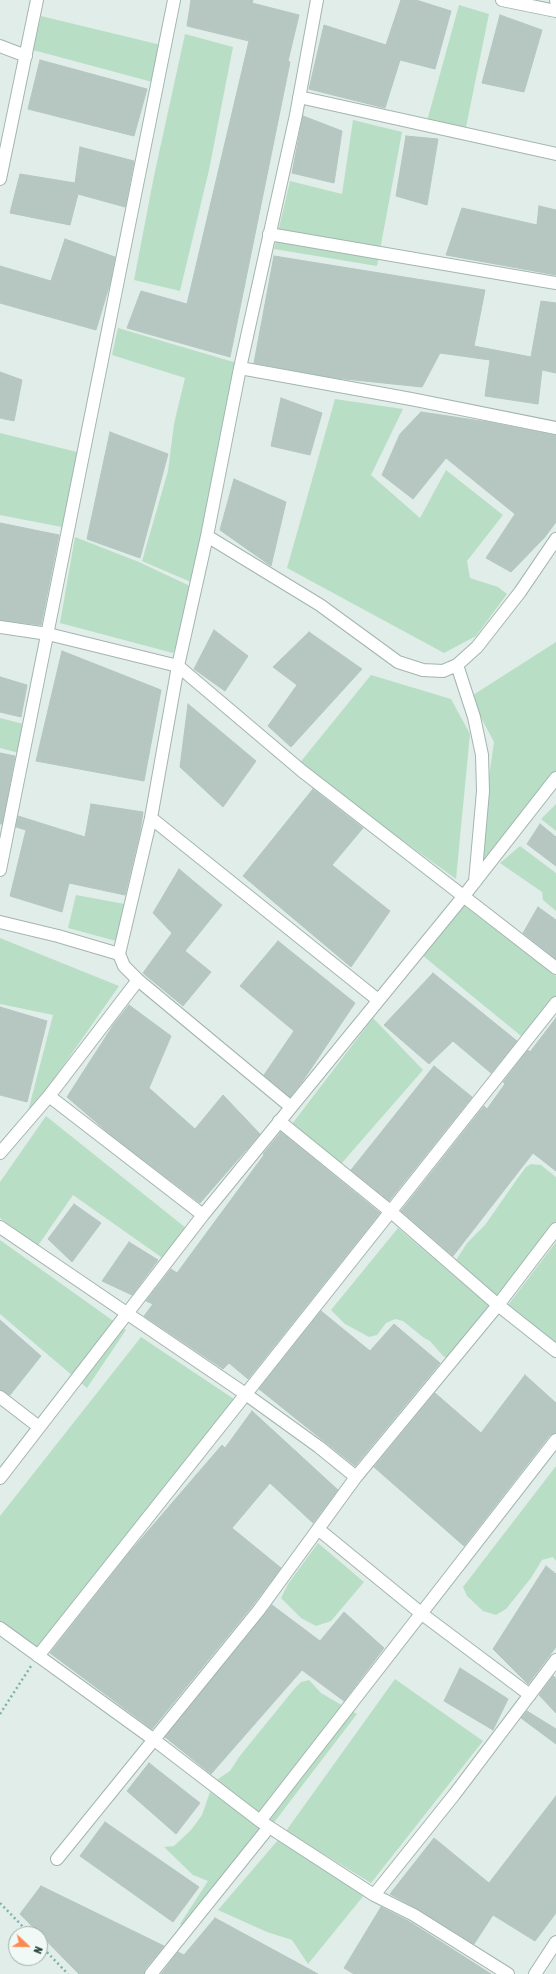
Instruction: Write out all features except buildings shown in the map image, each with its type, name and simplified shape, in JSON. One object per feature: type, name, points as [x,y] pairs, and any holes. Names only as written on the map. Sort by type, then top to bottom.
[{"type":"street","points":[[0,179],[37,0]]},
{"type":"street","points":[[0,870],[174,0]]},
{"type":"street","points":[[291,1107],[138,980],[124,966],[119,954],[151,818],[178,666],[207,536],[240,368],[300,97],[318,0]]},
{"type":"street","points":[[502,0],[556,11]]},
{"type":"street","points":[[0,46],[26,56]]},
{"type":"street","points":[[300,97],[556,154]]},
{"type":"street","points":[[269,234],[556,283]]},
{"type":"street","points":[[240,368],[411,399],[556,428]]},
{"type":"street","points":[[207,536],[320,605],[398,662],[423,670],[443,670],[457,665],[477,647],[520,592],[556,539]]},
{"type":"street","points":[[0,627],[48,634],[178,666],[302,771],[556,968]]},
{"type":"street","points":[[457,665],[474,716],[482,755],[483,791],[475,882]]},
{"type":"street","points":[[0,1478],[203,1215],[463,897],[556,778]]},
{"type":"street","points":[[151,818],[378,1000]]},
{"type":"street","points":[[0,922],[58,936],[119,954]]},
{"type":"street","points":[[0,1153],[49,1096],[138,980]]},
{"type":"street","points":[[38,1656],[556,1003]]},
{"type":"street","points":[[49,1096],[203,1215]]},
{"type":"street","points":[[279,1121],[390,1211],[498,1305],[556,1351]]},
{"type":"street","points":[[0,1227],[246,1395],[319,1447],[356,1477]]},
{"type":"street","points":[[57,1859],[152,1739],[259,1610],[356,1477],[498,1305],[556,1229]]},
{"type":"street","points":[[0,1397],[39,1427]]},
{"type":"street","points":[[151,1974],[422,1614],[556,1440]]},
{"type":"street","points":[[318,1529],[422,1614],[530,1695]]},
{"type":"street","points":[[0,1628],[265,1824],[374,1895],[414,1915],[508,1974]]},
{"type":"street","points":[[374,1895],[454,1795],[556,1660]]},
{"type":"street","points":[[535,1974],[556,1942]]},
{"type":"path","points":[[0,1714],[38,1656]]},
{"type":"path","points":[[0,1903],[22,1926]]},
{"type":"path","points":[[48,1953],[68,1974]]},
{"type":"green space","points":[[459,5],[489,14],[465,132],[427,121]]},
{"type":"green space","points":[[41,16],[161,45],[156,83],[33,50]]},
{"type":"green space","points":[[185,34],[233,47],[209,170],[180,291],[134,280],[154,176]]},
{"type":"green space","points":[[353,120],[402,132],[377,266],[274,249],[290,181],[342,194]]},
{"type":"green space","points":[[118,328],[237,363],[193,583],[142,561],[168,471],[174,424],[185,378],[112,355]]},
{"type":"green space","points":[[335,399],[403,409],[371,475],[420,518],[446,470],[503,515],[467,561],[470,578],[498,587],[507,594],[476,636],[444,653],[287,568]]},
{"type":"green space","points":[[0,433],[81,453],[67,528],[0,515]]},
{"type":"green space","points":[[75,537],[139,562],[192,587],[183,632],[173,653],[60,623]]},
{"type":"green space","points":[[556,642],[556,783],[475,876],[494,742],[470,697]]},
{"type":"green space","points":[[371,675],[451,699],[470,734],[456,879],[298,765]]},
{"type":"green space","points":[[0,718],[31,726],[23,754],[0,748]]},
{"type":"green space","points":[[556,804],[556,831],[541,819]]},
{"type":"green space","points":[[520,846],[556,873],[556,911],[543,900],[542,892],[500,863]]},
{"type":"green space","points":[[76,895],[130,905],[120,942],[68,928]]},
{"type":"green space","points":[[462,904],[556,976],[556,1003],[526,1040],[422,955]]},
{"type":"green space","points":[[0,938],[119,986],[26,1119],[53,1015],[0,1004]]},
{"type":"green space","points":[[373,1018],[423,1070],[341,1164],[292,1124]]},
{"type":"green space","points":[[46,1116],[196,1236],[171,1264],[73,1195],[37,1247],[0,1218],[0,1182]]},
{"type":"green space","points":[[531,1164],[541,1165],[556,1177],[556,1228],[499,1303],[453,1265],[467,1243],[485,1225],[526,1167]]},
{"type":"green space","points":[[398,1228],[493,1309],[451,1360],[443,1356],[430,1341],[403,1321],[395,1319],[386,1323],[377,1335],[369,1337],[345,1324],[331,1310]]},
{"type":"green space","points":[[0,1240],[126,1330],[87,1388],[0,1314]]},
{"type":"green space","points":[[556,1242],[556,1348],[505,1309]]},
{"type":"green space","points":[[141,1337],[243,1405],[34,1657],[0,1633],[0,1516]]},
{"type":"green space","points":[[556,1466],[556,1561],[553,1557],[542,1560],[531,1578],[506,1609],[496,1615],[483,1611],[467,1596],[463,1587]]},
{"type":"green space","points":[[318,1543],[364,1582],[331,1621],[316,1626],[301,1618],[281,1598],[288,1584]]},
{"type":"green space","points":[[395,1679],[483,1741],[371,1883],[286,1831]]},
{"type":"green space","points":[[309,1680],[321,1693],[357,1714],[272,1825],[212,1783],[230,1771],[239,1757],[295,1688],[301,1682]]},
{"type":"green space","points":[[210,1792],[267,1831],[188,1936],[180,1924],[208,1881],[193,1875],[164,1847],[174,1846],[191,1830],[202,1815]]},
{"type":"green space","points":[[278,1840],[365,1894],[308,1964],[292,1940],[267,1932],[218,1910]]}]
